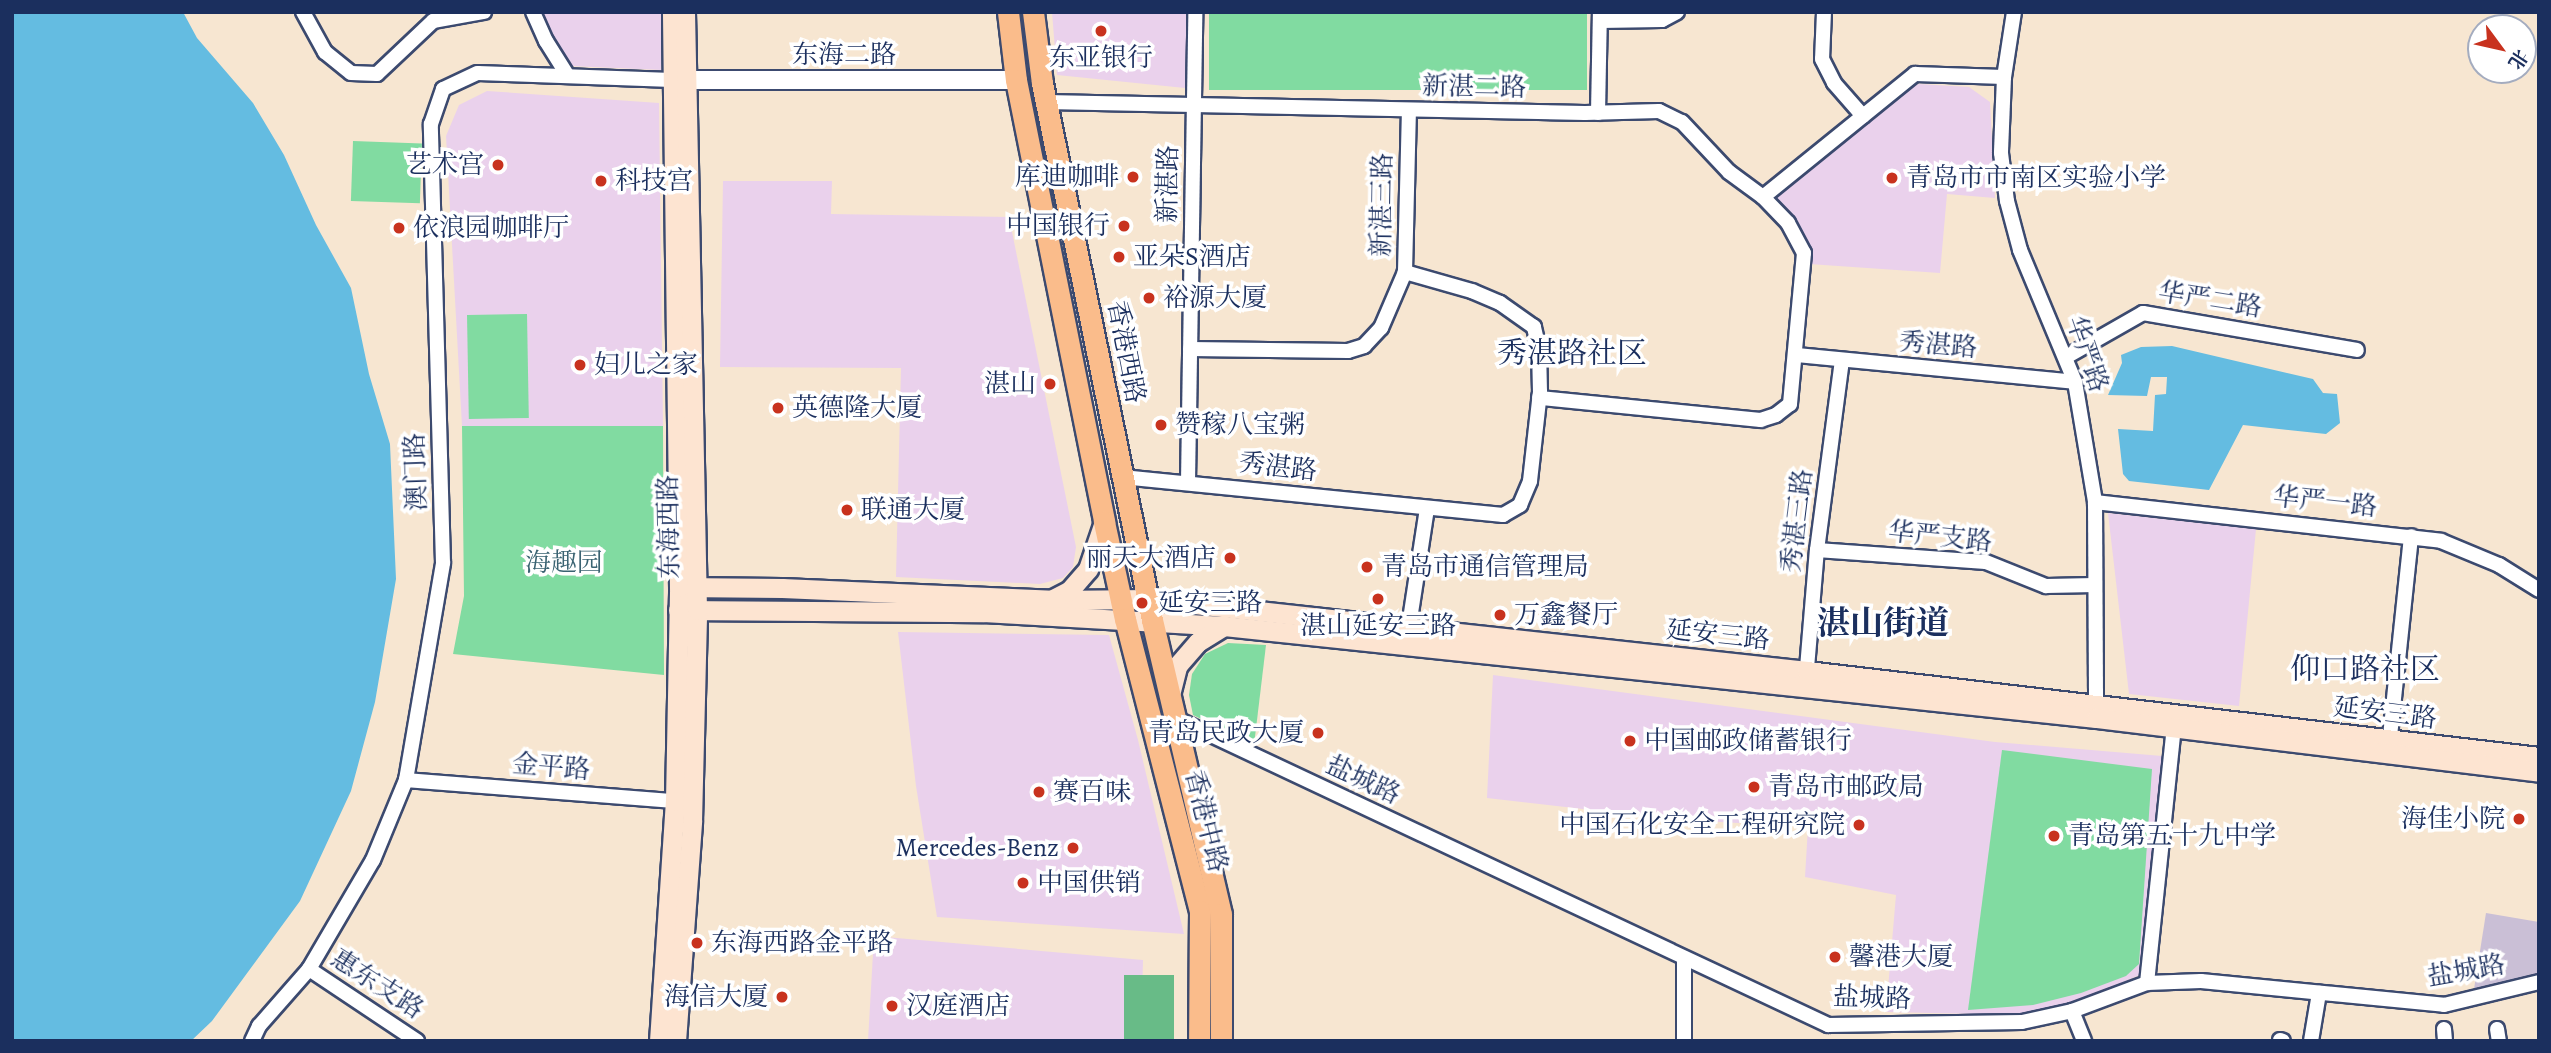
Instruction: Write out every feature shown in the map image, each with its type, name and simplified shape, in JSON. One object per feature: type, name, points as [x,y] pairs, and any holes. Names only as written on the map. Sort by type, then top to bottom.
[{"type":"main road","name":"东海西路","points":[[672,12],[679,81],[688,587],[676,1041]]},
{"type":"main road","name":"东海西路","points":[[679,81],[685,12]]},
{"type":"main road","name":"香港西路","points":[[1008,12],[1016,80],[1125,619]]},
{"type":"main road","name":"香港西路","points":[[1033,12],[1046,102],[1150,609]]},
{"type":"main road","points":[[1052,600],[1069,590],[1088,569],[1104,522]]},
{"type":"main road","name":"延安三路","points":[[688,587],[1052,600],[1120,598],[1150,609],[1224,626],[1806,680],[2096,711],[2389,747],[2539,772]]},
{"type":"main road","name":"延安三路","points":[[688,610],[983,612],[1125,619],[1150,609],[1409,626],[1806,680]]},
{"type":"main road","name":"香港中路","points":[[1150,609],[1221,914],[1221,1041]]},
{"type":"main road","name":"香港中路","points":[[1125,619],[1200,911],[1199,1041]]},
{"type":"main road","points":[[1170,695],[1177,666],[1198,642],[1224,626]]},
{"type":"main road","name":"延安三路","points":[[2096,711],[2174,728],[2539,757]]},
{"type":"main road","name":"东海西路","points":[[659,1041],[683,802]]},
{"type":"street","points":[[303,12],[325,52],[351,73],[377,74],[430,17],[484,12]]},
{"type":"street","points":[[533,12],[546,41],[567,74]]},
{"type":"street","name":"新湛路","points":[[1188,482],[1195,12]]},
{"type":"street","points":[[1598,113],[1600,17],[1662,20],[1678,12]]},
{"type":"street","points":[[1824,12],[1822,59],[1834,83],[1863,116]]},
{"type":"street","name":"华严路","points":[[2014,12],[2004,77],[2001,153],[2007,201],[2020,250],[2075,382],[2095,502],[2096,711]]},
{"type":"street","name":"澳门路","points":[[252,1041],[259,1026],[309,969],[373,860],[406,780],[443,563],[431,124],[443,89],[478,73],[567,74],[679,81]]},
{"type":"street","points":[[1763,197],[1915,74],[2004,77]]},
{"type":"street","name":"东海二路","points":[[679,81],[1016,80]]},
{"type":"street","name":"新湛二路","points":[[1046,102],[1598,113],[1659,111],[1682,122],[1729,172],[1763,197],[1788,223],[1804,253],[1790,404],[1776,415],[1761,420],[1539,398]]},
{"type":"street","name":"新湛三路","points":[[1190,349],[1328,353],[1364,346],[1381,328],[1405,272],[1409,110]]},
{"type":"street","name":"秀湛路","points":[[1122,477],[1503,515],[1520,505],[1530,481],[1539,398],[1539,349],[1534,327],[1500,303],[1440,279],[1405,272]]},
{"type":"street","name":"华严二路","points":[[2066,357],[2143,313],[2357,350]]},
{"type":"street","name":"秀湛路","points":[[1796,355],[2075,382]]},
{"type":"street","name":"秀湛三路","points":[[1806,680],[1817,550],[1842,361]]},
{"type":"street","name":"华严一路","points":[[2095,502],[2441,541],[2499,565],[2539,590]]},
{"type":"street","points":[[1409,626],[1427,509]]},
{"type":"street","points":[[2389,747],[2410,536]]},
{"type":"street","name":"华严支路","points":[[1817,550],[1986,562],[2046,586],[2095,585]]},
{"type":"street","name":"盐城路","points":[[1175,718],[1828,1025],[2022,1022],[2072,1012],[2147,983],[2201,981],[2444,1005],[2539,982]]},
{"type":"street","points":[[2147,983],[2174,728]]},
{"type":"street","name":"金平路","points":[[406,780],[683,802]]},
{"type":"street","points":[[1684,958],[1684,1041]]},
{"type":"street","name":"惠东支路","points":[[309,969],[418,1041]]},
{"type":"street","points":[[2311,1041],[2319,993]]},
{"type":"street","points":[[2072,1012],[2084,1041]]},
{"type":"shaded area","points":[[542,12],[661,12],[661,70],[570,66],[550,33]]},
{"type":"shaded area","points":[[1052,12],[1187,12],[1185,88],[1057,75]]},
{"type":"shaded area","name":"青岛市市南区实验小学","points":[[1919,84],[1969,87],[1990,102],[1995,198],[1947,194],[1940,273],[1809,264],[1774,199],[1782,184],[1908,87]]},
{"type":"shaded area","points":[[487,91],[659,103],[663,426],[462,426],[446,136],[459,105]]},
{"type":"shaded area","points":[[723,181],[832,181],[831,214],[1009,217],[1076,547],[1073,567],[1063,578],[1040,584],[896,577],[901,368],[720,367]]},
{"type":"shaded area","points":[[2108,513],[2256,529],[2239,706],[2129,694]]},
{"type":"shaded area","points":[[898,632],[1109,635],[1138,740],[1184,934],[937,917],[916,786]]},
{"type":"shaded area","points":[[1493,675],[1995,742],[2162,756],[2142,974],[2073,1004],[2022,1015],[1886,1012],[1896,895],[1805,877],[1808,827],[1670,819],[1487,798]]},
{"type":"shaded area","points":[[2486,913],[2539,922],[2539,975],[2474,989]]},
{"type":"shaded area","points":[[874,936],[1143,960],[1141,1041],[868,1041]]},
{"type":"green space","points":[[1209,12],[1587,12],[1587,90],[1209,90]]},
{"type":"green space","points":[[353,141],[422,143],[420,203],[351,201]]},
{"type":"green space","points":[[527,314],[529,418],[469,419],[467,315]]},
{"type":"green space","name":"海趣园","points":[[462,426],[663,426],[664,675],[453,654],[464,596]]},
{"type":"green space","points":[[1228,643],[1266,645],[1254,745],[1193,715],[1189,695],[1192,674],[1205,654]]},
{"type":"green space","name":"青岛第五十九中学","points":[[2002,750],[2152,769],[2139,964],[2126,976],[2081,993],[2033,1005],[1968,1010]]},
{"type":"green space","points":[[1124,975],[1174,975],[1174,1041],[1124,1041]]},
{"type":"water","points":[[12,12],[183,12],[197,38],[253,103],[284,155],[316,225],[351,288],[369,374],[390,444],[396,579],[375,702],[351,791],[300,901],[212,1021],[191,1041],[12,1041]]},
{"type":"water","points":[[2172,346],[2313,379],[2323,393],[2337,394],[2340,423],[2326,434],[2243,425],[2209,490],[2129,481],[2123,474],[2118,429],[2153,431],[2155,395],[2166,394],[2167,377],[2151,377],[2147,396],[2108,395],[2122,363],[2121,355],[2141,347]]},
{"type":"place","name":"东亚银行","points":[[1101,31]]},
{"type":"place","name":"艺术宫","points":[[498,165]]},
{"type":"place","name":"库迪咖啡","points":[[1133,177]]},
{"type":"place","name":"青岛市市南区实验小学","points":[[1892,178]]},
{"type":"place","name":"科技宫","points":[[601,181]]},
{"type":"place","name":"中国银行","points":[[1124,226]]},
{"type":"place","name":"依浪园咖啡厅","points":[[399,228]]},
{"type":"place","name":"亚朵S酒店","points":[[1119,257]]},
{"type":"place","name":"裕源大厦","points":[[1149,298]]},
{"type":"place","name":"妇儿之家","points":[[580,365]]},
{"type":"place","name":"湛山","points":[[1050,384]]},
{"type":"place","name":"英德隆大厦","points":[[778,408]]},
{"type":"place","name":"赞稼八宝粥","points":[[1161,425]]},
{"type":"place","name":"联通大厦","points":[[847,510]]},
{"type":"place","name":"丽天大酒店","points":[[1230,558]]},
{"type":"place","name":"青岛市通信管理局","points":[[1367,567]]},
{"type":"place","name":"湛山延安三路","points":[[1378,599]]},
{"type":"place","name":"延安三路","points":[[1142,603]]},
{"type":"place","name":"万鑫餐厅","points":[[1500,615]]},
{"type":"place","name":"青岛民政大厦","points":[[1318,733]]},
{"type":"place","name":"中国邮政储蓄银行","points":[[1630,741]]},
{"type":"place","name":"青岛市邮政局","points":[[1754,787]]},
{"type":"place","name":"赛百味","points":[[1039,792]]},
{"type":"place","name":"海佳小院","points":[[2519,819]]},
{"type":"place","name":"中国石化安全工程研究院","points":[[1859,825]]},
{"type":"place","name":"青岛第五十九中学","points":[[2054,836]]},
{"type":"place","name":"Mercedes-Benz","points":[[1073,848]]},
{"type":"place","name":"中国供销","points":[[1023,883]]},
{"type":"place","name":"东海西路金平路","points":[[697,943]]},
{"type":"place","name":"馨港大厦","points":[[1835,957]]},
{"type":"place","name":"海信大厦","points":[[782,997]]},
{"type":"place","name":"汉庭酒店","points":[[892,1006]]},
{"type":"district","name":"秀湛路社区","points":[[1572,353]]},
{"type":"district","name":"湛山街道","points":[[1883,623]]},
{"type":"district","name":"仰口路社区","points":[[2365,669]]}]
